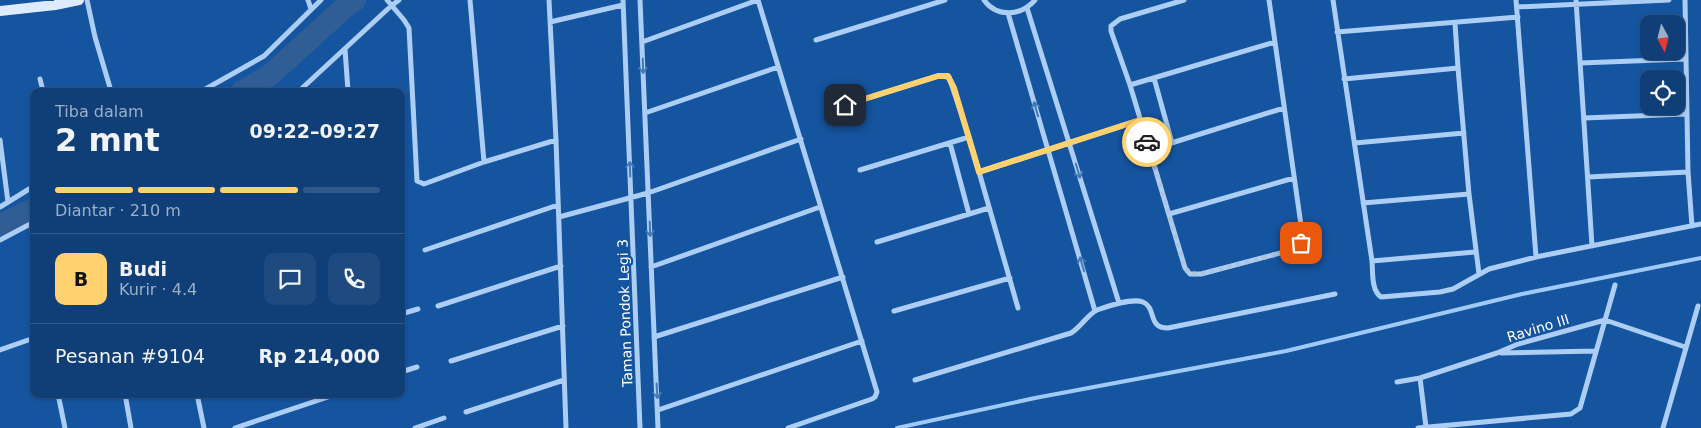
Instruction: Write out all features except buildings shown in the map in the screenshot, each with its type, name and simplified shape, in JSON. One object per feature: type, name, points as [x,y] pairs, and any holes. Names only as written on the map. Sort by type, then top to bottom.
[{"type":"street","points":[[0,12],[55,6],[78,0]]},
{"type":"street","points":[[87,0],[95,37],[110,88]]},
{"type":"street","points":[[308,0],[311,9]]},
{"type":"street","points":[[207,88],[264,56],[321,0]]},
{"type":"street","points":[[387,0],[409,28],[417,181],[424,184],[484,162],[556,140]]},
{"type":"street","points":[[302,88],[399,0]]},
{"type":"street","points":[[470,0],[484,162]]},
{"type":"street","points":[[549,0],[566,428]]},
{"type":"street","name":"Taman Pondok Legi 3","points":[[640,0],[658,428]]},
{"type":"street","points":[[642,42],[758,0],[877,392],[875,397],[788,428]]},
{"type":"street","points":[[816,40],[945,0]]},
{"type":"street","points":[[984,0],[993,8],[1008,13],[1018,12],[1027,8],[1034,0]]},
{"type":"street","points":[[1184,0],[1120,19],[1111,26],[1185,268],[1190,274],[1201,274],[1288,251],[1301,243],[1303,239],[1269,0]]},
{"type":"street","points":[[1333,0],[1375,290],[1381,297],[1440,292],[1453,289],[1488,269],[1536,257],[1701,224]]},
{"type":"street","points":[[1516,0],[1536,257]]},
{"type":"street","points":[[1517,7],[1576,2],[1669,0]]},
{"type":"street","points":[[1685,0],[1688,172],[1692,226]]},
{"type":"street","points":[[1576,2],[1592,246]]},
{"type":"street","points":[[550,22],[623,3]]},
{"type":"street","name":"Taman Pondok Legi 3","points":[[623,3],[640,428]]},
{"type":"street","points":[[1027,8],[1119,303]]},
{"type":"street","points":[[1008,13],[1096,311]]},
{"type":"street","points":[[1338,32],[1518,18]]},
{"type":"street","points":[[1455,23],[1469,194],[1479,274]]},
{"type":"street","points":[[1130,85],[1274,42]]},
{"type":"street","points":[[345,49],[348,88]]},
{"type":"street","points":[[1580,63],[1686,59]]},
{"type":"street","points":[[645,113],[778,67]]},
{"type":"street","points":[[1344,79],[1458,68]]},
{"type":"street","points":[[845,105],[938,76],[946,75],[950,78],[1018,308]]},
{"type":"street","points":[[1154,78],[1172,143]]},
{"type":"street","points":[[40,79],[42,88]]},
{"type":"street","points":[[1149,150],[1284,108]]},
{"type":"street","points":[[1584,118],[1687,114]]},
{"type":"street","points":[[979,172],[1140,120]]},
{"type":"street","points":[[1355,143],[1464,133]]},
{"type":"street","points":[[860,170],[969,137]]},
{"type":"street","points":[[559,217],[648,193],[801,139]]},
{"type":"street","points":[[0,140],[8,202]]},
{"type":"street","points":[[950,143],[969,214]]},
{"type":"street","points":[[1588,177],[1688,172]]},
{"type":"street","points":[[1169,214],[1294,178]]},
{"type":"street","points":[[0,207],[30,188]]},
{"type":"street","points":[[1363,202],[1469,194]]},
{"type":"street","points":[[425,250],[558,205]]},
{"type":"street","name":"Taman Pondok Legi 3","points":[[651,267],[820,207]]},
{"type":"street","points":[[876,242],[989,208]]},
{"type":"street","points":[[0,240],[30,224]]},
{"type":"street","points":[[1372,261],[1475,252]]},
{"type":"street","points":[[438,306],[560,266]]},
{"type":"street","name":"Taman Pondok Legi 3","points":[[654,337],[843,277]]},
{"type":"street","points":[[894,311],[1010,278]]},
{"type":"street","points":[[1418,428],[1574,413],[1580,408],[1614,285]]},
{"type":"street","points":[[916,380],[1071,333],[1080,328],[1088,317],[1096,311],[1119,303],[1143,302],[1148,305],[1157,325],[1162,328],[1168,328],[1335,294]]},
{"type":"street","points":[[1662,428],[1698,306]]},
{"type":"street","points":[[405,313],[418,309]]},
{"type":"street","points":[[1605,320],[1685,346]]},
{"type":"street","name":"Ravino III","points":[[1397,382],[1420,378],[1497,354],[1518,344],[1605,320]]},
{"type":"street","points":[[451,361],[562,326]]},
{"type":"street","points":[[0,350],[30,339]]},
{"type":"street","points":[[658,410],[862,341]]},
{"type":"street","points":[[1497,354],[1596,351]]},
{"type":"street","points":[[405,371],[417,367]]},
{"type":"street","points":[[1420,378],[1426,427]]},
{"type":"street","points":[[466,412],[564,380]]},
{"type":"street","points":[[59,398],[65,428]]},
{"type":"street","points":[[125,398],[131,428]]},
{"type":"street","points":[[198,398],[204,428]]},
{"type":"street","points":[[235,428],[325,398]]},
{"type":"street","points":[[415,428],[444,418]]},
{"type":"waterway","points":[[247,88],[269,76],[355,0]]},
{"type":"waterway","points":[[0,225],[30,211]]},
{"type":"waterway","points":[[897,428],[1035,398],[1286,351],[1522,294],[1701,258]]},
{"type":"way so far","points":[[1147,142],[1185,268],[1190,274],[1201,274],[1288,251],[1301,243]]},
{"type":"route","points":[[845,105],[938,76],[948,76],[954,88],[979,172],[1140,120],[1147,142]]}]
